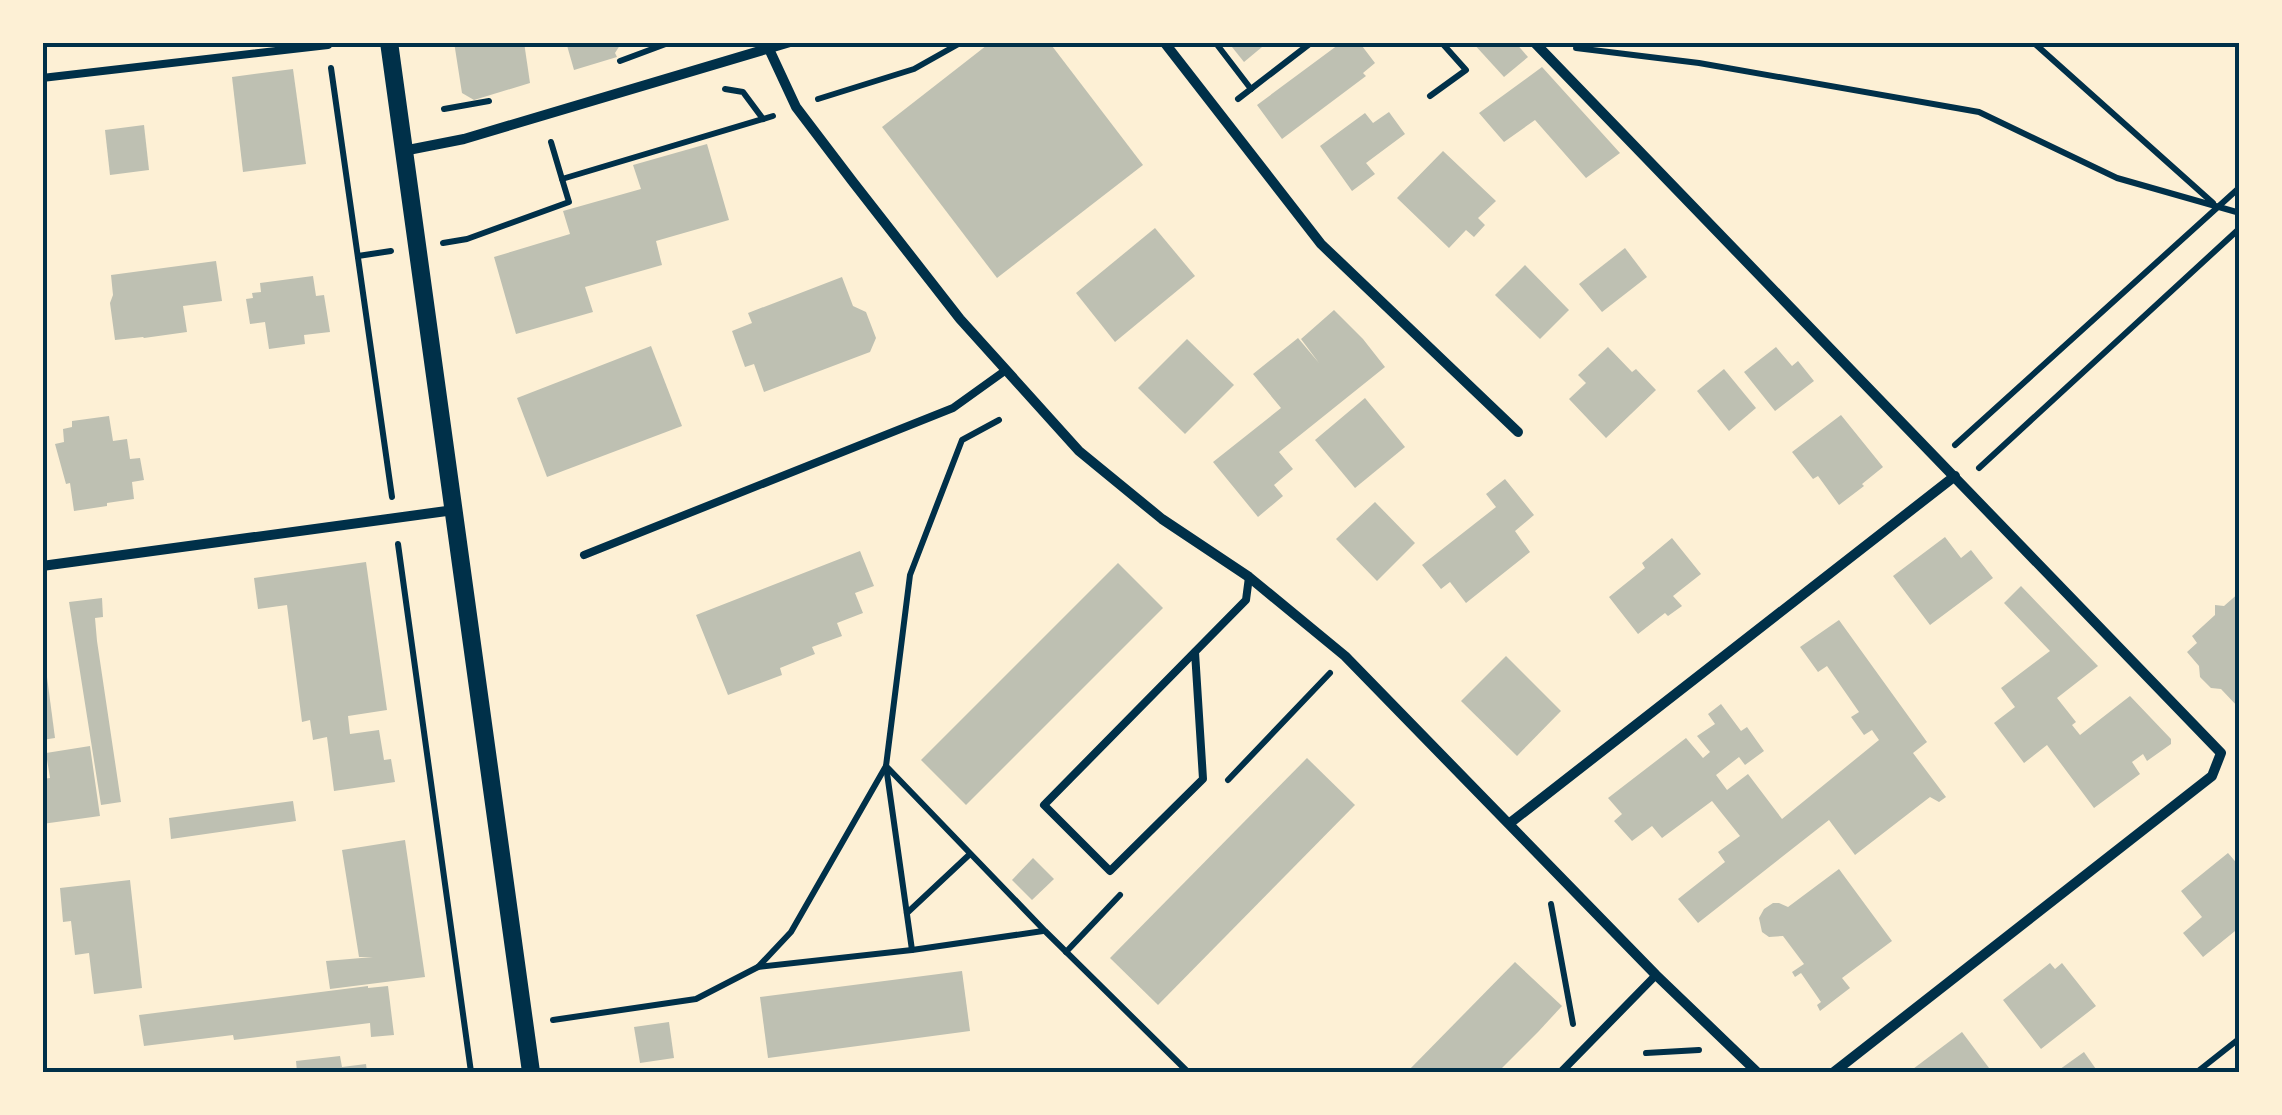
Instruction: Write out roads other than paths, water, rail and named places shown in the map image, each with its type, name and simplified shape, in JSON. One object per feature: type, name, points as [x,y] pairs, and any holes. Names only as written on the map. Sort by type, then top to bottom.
[{"type":"street","points":[[388,42],[531,1072]]},
{"type":"street","points":[[404,151],[464,138],[790,42]]},
{"type":"street","points":[[1164,42],[1321,244],[1518,432]]},
{"type":"street","points":[[1534,43],[2222,753],[2212,776],[1834,1072]]},
{"type":"street","points":[[769,49],[796,106],[960,319],[1079,450],[1162,519],[1249,577],[1345,656],[1656,975],[1757,1072]]},
{"type":"street","points":[[1510,823],[1959,479]]},
{"type":"street","points":[[42,566],[454,510]]},
{"type":"lane","points":[[42,78],[328,46]]},
{"type":"lane","points":[[584,555],[953,408],[1006,370]]},
{"type":"lane","points":[[1194,652],[1204,779],[1110,871],[1044,805],[1194,652],[1246,600],[1249,577]]},
{"type":"lane","points":[[1560,1072],[1656,975]]}]
